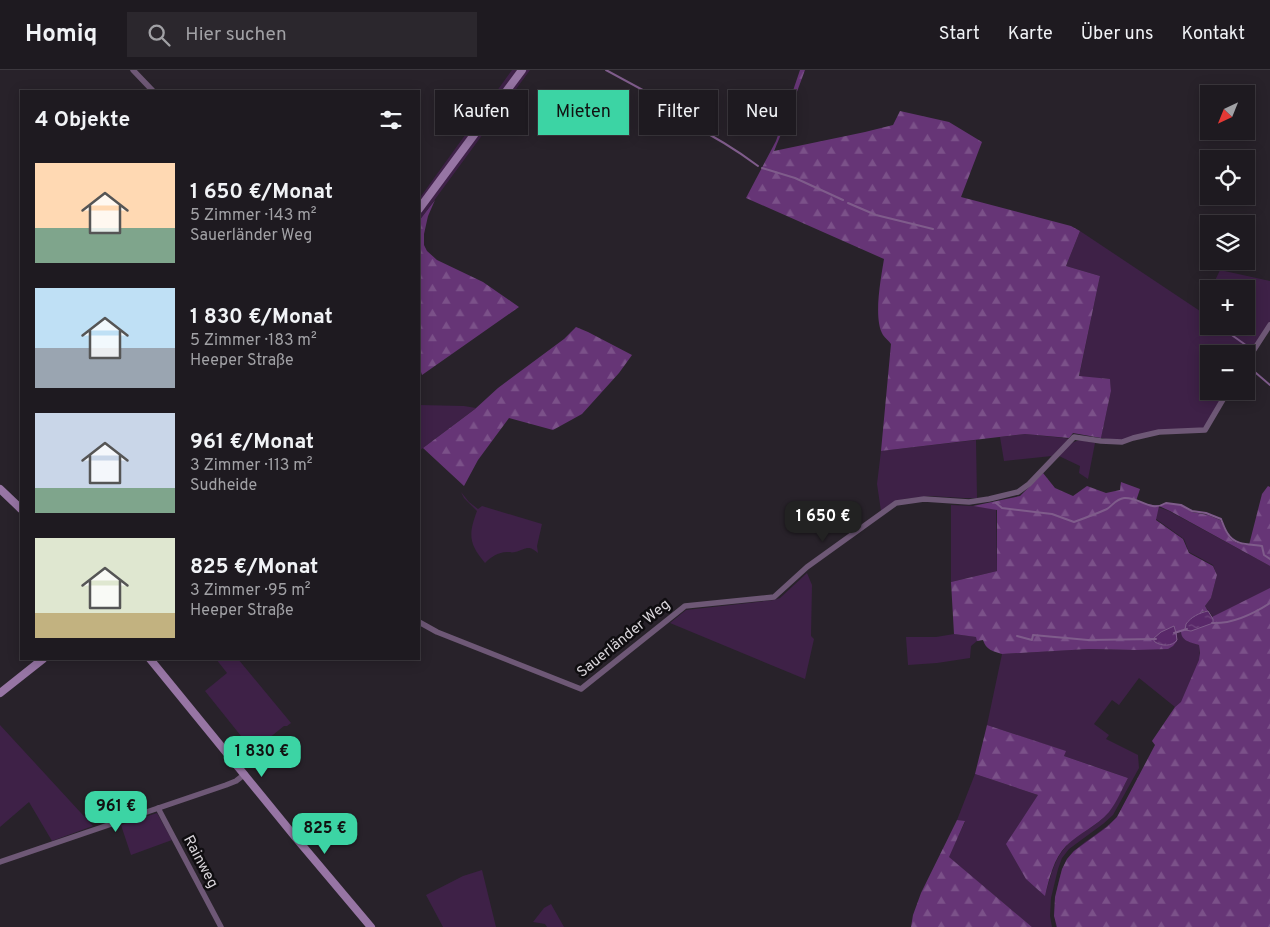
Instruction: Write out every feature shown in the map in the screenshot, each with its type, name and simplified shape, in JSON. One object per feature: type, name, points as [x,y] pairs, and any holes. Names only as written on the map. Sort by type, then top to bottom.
[{"type":"street","points":[[420,208],[522,70]]},
{"type":"street","points":[[136,71],[151,90]]},
{"type":"street","points":[[1255,348],[1270,326]]},
{"type":"street","name":"Sauerländer Weg","points":[[420,623],[437,632],[581,689],[685,606],[774,597],[807,567],[896,503],[924,499],[969,502],[989,500],[1018,492],[1029,484],[1074,437],[1122,442],[1159,432],[1205,430],[1223,400]]},
{"type":"street","points":[[0,489],[20,508]]},
{"type":"street","points":[[0,693],[41,660]]},
{"type":"street","points":[[151,660],[371,927]]},
{"type":"street","points":[[0,862],[226,785],[236,781],[245,774]]},
{"type":"street","name":"Rainweg","points":[[158,808],[222,927]]},
{"type":"shaded area","points":[[512,70],[518,70],[503,90],[498,90]]},
{"type":"shaded area","points":[[524,70],[530,70],[515,90],[509,90]]},
{"type":"shaded area","points":[[465,135],[471,135],[420,205],[420,198]]},
{"type":"shaded area","points":[[477,135],[482,135],[420,220],[420,213]]},
{"type":"shaded area","points":[[1080,231],[1200,311],[1200,335],[1255,335],[1255,280],[1215,280],[1220,270],[1270,281],[1270,322],[1255,345],[1200,345],[1200,400],[1221,400],[1207,425],[1203,428],[1119,440],[1101,438],[1111,391],[1110,379],[1079,377],[1100,276],[1066,266]]},
{"type":"shaded area","points":[[420,405],[476,408],[420,450]]},
{"type":"shaded area","points":[[1025,434],[1069,439],[1052,456],[1004,461],[1000,437]]},
{"type":"shaded area","points":[[976,440],[977,498],[930,496],[904,499],[894,502],[881,511],[877,484],[881,451]]},
{"type":"shaded area","points":[[1080,440],[1095,443],[1088,479],[1079,473],[1080,466],[1059,456],[1071,444]]},
{"type":"shaded area","points":[[461,492],[478,509],[482,506],[542,524],[537,546],[538,553],[529,548],[504,552],[495,555],[485,563],[473,545],[471,533],[477,511],[464,498]]},
{"type":"shaded area","points":[[951,505],[996,509],[997,571],[951,582]]},
{"type":"shaded area","points":[[1158,507],[1169,511],[1270,566],[1270,927],[1056,927],[1056,897],[1064,866],[1075,850],[1117,817],[1180,703],[1175,707],[1139,678],[1119,705],[1112,700],[1094,724],[1109,735],[1106,739],[1138,755],[1139,768],[1113,815],[1069,849],[1062,858],[1051,898],[1050,916],[1052,927],[1032,927],[948,857],[965,822],[957,820],[975,774],[1038,795],[1045,895],[1052,871],[1060,854],[1068,844],[1105,816],[1128,778],[1064,756],[1065,751],[987,725],[1002,654],[1089,649],[1135,650],[1181,631],[1188,641],[1199,645],[1200,658],[1213,617],[1205,606],[1211,598],[1217,575],[1213,565],[1189,552],[1184,539],[1156,519]]},
{"type":"shaded area","points":[[807,573],[812,585],[811,636],[814,639],[805,679],[670,623],[686,610],[780,598]]},
{"type":"shaded area","points":[[954,634],[977,637],[977,641],[971,646],[970,658],[908,665],[906,637],[936,637]]},
{"type":"shaded area","points":[[217,660],[239,660],[291,723],[284,726],[253,751],[205,691],[227,673]]},
{"type":"shaded area","points":[[0,725],[93,826],[52,841],[29,802],[0,827]]},
{"type":"shaded area","points":[[157,813],[172,840],[131,855],[121,825]]},
{"type":"shaded area","points":[[482,870],[496,927],[443,927],[426,895],[463,876]]},
{"type":"shaded area","points":[[551,904],[564,927],[547,927],[545,924],[533,922],[544,908]]},
{"type":"green space","points":[[800,70],[805,70],[796,94],[796,90],[793,90]]},
{"type":"green space","points":[[900,111],[949,122],[982,142],[961,197],[1071,226],[1080,231],[1066,266],[1100,276],[1079,376],[1110,379],[1111,391],[1101,438],[1073,433],[1069,438],[1025,434],[881,451],[891,344],[880,328],[878,309],[884,259],[746,198],[778,135],[781,135],[774,151],[865,132],[893,125]]},
{"type":"green space","points":[[435,200],[428,216],[424,234],[424,245],[427,251],[437,260],[483,282],[519,307],[422,375],[420,373],[420,220]]},
{"type":"green space","points":[[576,327],[632,355],[619,373],[582,414],[553,430],[509,418],[478,460],[464,486],[423,448],[475,409],[498,388],[564,339]]},
{"type":"green space","points":[[1043,473],[1055,488],[1073,496],[1087,486],[1106,493],[1120,490],[1121,482],[1140,489],[1136,501],[1158,506],[1179,504],[1192,512],[1208,515],[1220,520],[1233,541],[1249,545],[1262,494],[1268,486],[1270,487],[1270,566],[1159,506],[1156,520],[1183,539],[1189,553],[1213,566],[1217,575],[1211,598],[1205,606],[1208,611],[1201,612],[1212,617],[1270,588],[1270,927],[1057,927],[1054,916],[1055,897],[1062,869],[1067,859],[1074,851],[1107,827],[1117,817],[1155,745],[1152,741],[1175,707],[1181,702],[1199,660],[1200,653],[1199,645],[1184,639],[1181,631],[1177,633],[1177,641],[1168,649],[1089,649],[1002,654],[988,648],[983,640],[977,641],[976,637],[954,634],[951,582],[997,571],[997,510],[973,506],[1020,496]]},
{"type":"green space","points":[[987,725],[1066,751],[1064,756],[1128,778],[1109,812],[1071,841],[1058,856],[1045,896],[1026,879],[1006,844],[1038,795],[975,774]]},
{"type":"green space","points":[[957,820],[965,821],[949,857],[1032,927],[911,927],[921,893]]},
{"type":"water","points":[[1208,611],[1213,619],[1213,623],[1191,631],[1185,630],[1186,624],[1190,619]]},
{"type":"water","points":[[1174,626],[1177,640],[1175,642],[1166,645],[1155,642],[1153,639],[1161,632]]},
{"type":"waterway","points":[[606,70],[687,114],[684,121],[722,142],[758,166]]},
{"type":"waterway","points":[[762,168],[795,178],[843,200]]},
{"type":"waterway","points":[[848,203],[876,215],[933,229]]},
{"type":"waterway","points":[[1232,335],[1246,345]]},
{"type":"waterway","points":[[1255,372],[1270,385]]},
{"type":"waterway","points":[[996,503],[1002,508],[1052,514],[1074,522],[1107,509],[1124,498],[1134,499],[1155,506],[1166,503],[1181,505],[1192,511],[1206,513],[1221,519],[1231,538],[1239,543],[1262,546],[1264,555],[1270,559]]},
{"type":"waterway","points":[[1212,623],[1228,622],[1242,618],[1270,603]]},
{"type":"waterway","points":[[1174,633],[1187,629]]},
{"type":"waterway","points":[[1017,636],[1032,640],[1033,635],[1088,640],[1156,639]]}]
